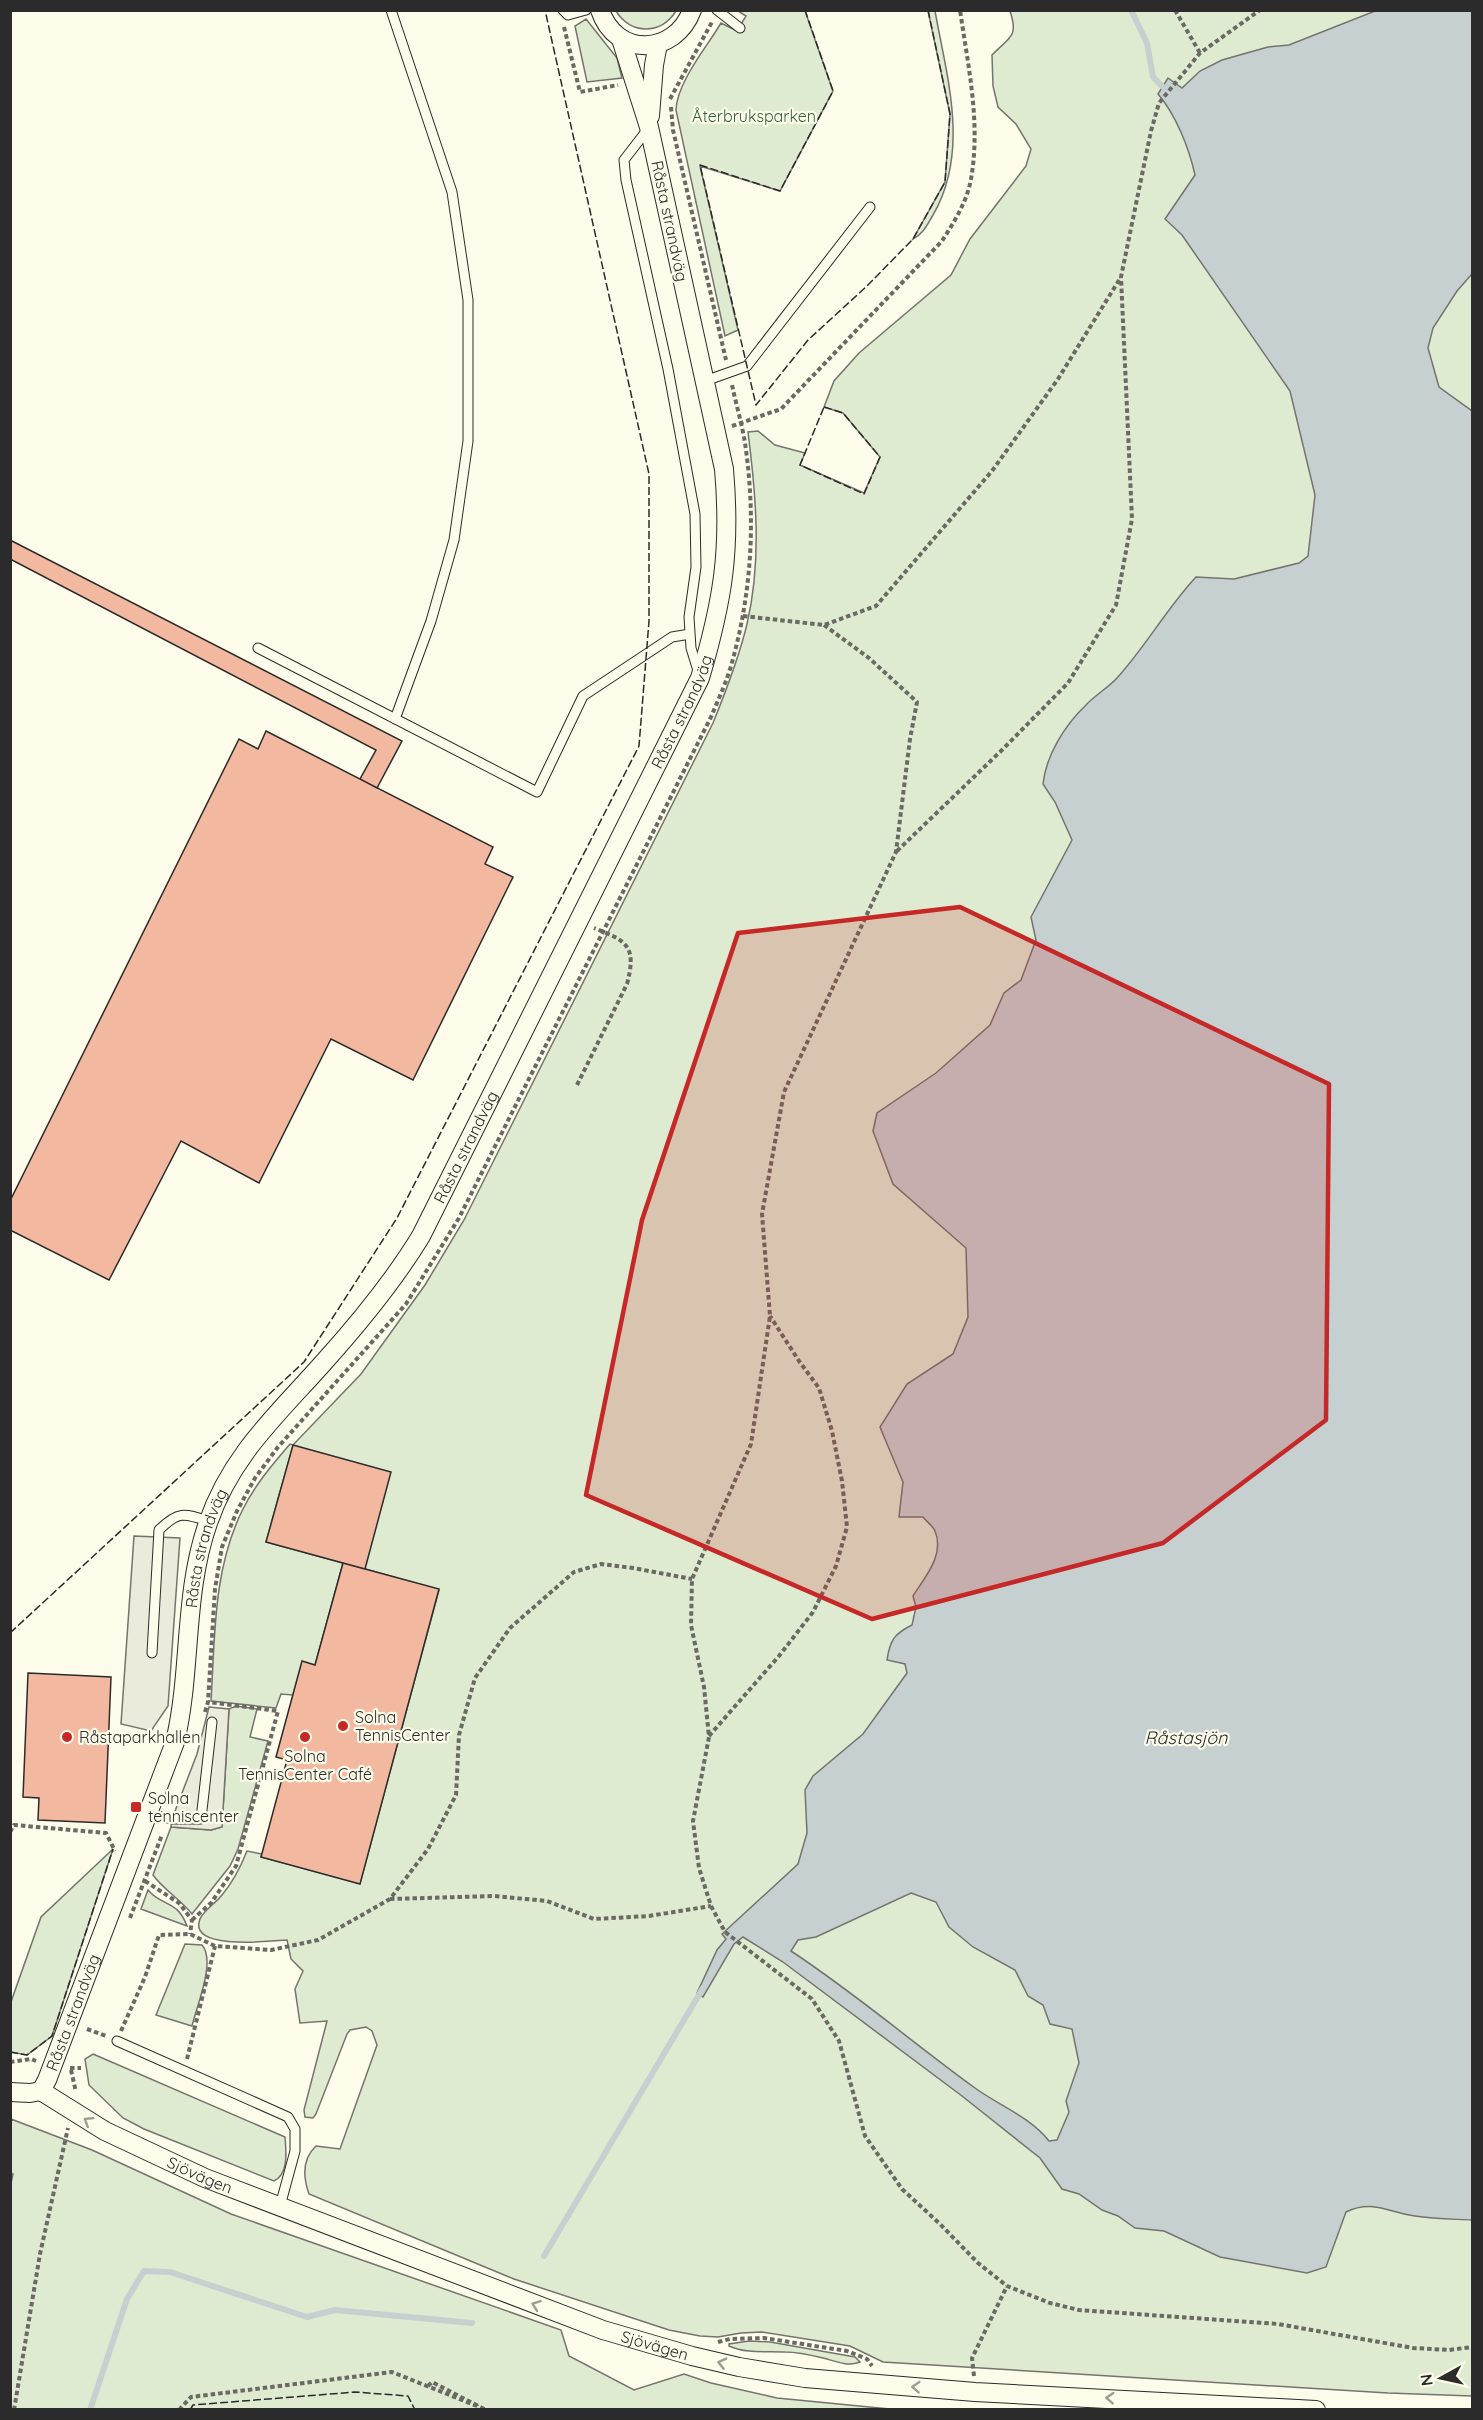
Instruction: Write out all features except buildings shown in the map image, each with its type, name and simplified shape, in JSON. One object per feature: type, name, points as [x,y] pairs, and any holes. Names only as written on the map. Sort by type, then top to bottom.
[{"type":"street","name":"Råsta strandväg","points":[[10,2092],[41,2091],[175,1742],[182,1713],[192,1586],[208,1521],[236,1463],[255,1437],[359,1322],[410,1255],[440,1202],[700,678],[716,626],[727,555],[727,509],[717,431],[649,127],[621,39],[611,31],[600,10]]},
{"type":"street","points":[[621,39],[646,46],[658,44],[681,31],[692,10]]},
{"type":"street","name":"Råsta strandväg","points":[[649,127],[658,44]]},
{"type":"street","name":"Sjövägen","points":[[41,2091],[105,2131],[205,2178],[603,2330],[692,2356],[739,2367],[805,2378],[975,2391],[1316,2409]]},
{"type":"lane","points":[[391,10],[452,192],[468,300],[468,441],[454,540],[431,621],[395,719]]},
{"type":"lane","points":[[563,16],[586,10]]},
{"type":"lane","points":[[718,11],[740,28]]},
{"type":"lane","points":[[649,127],[624,160],[626,180],[668,369],[695,514],[696,567],[689,617],[691,648],[700,678]]},
{"type":"lane","points":[[705,381],[747,366],[870,207]]},
{"type":"lane","points":[[258,648],[537,792],[583,696],[672,638],[690,634]]},
{"type":"lane","points":[[152,1653],[159,1530],[170,1518],[185,1514],[208,1521]]},
{"type":"lane","points":[[149,1814],[168,1818],[201,1819],[207,1720]]},
{"type":"lane","points":[[117,2041],[288,2117],[295,2129],[296,2151],[280,2206]]},
{"type":"path","points":[[717,431],[781,408],[942,241],[961,210],[971,181],[976,126],[960,10]]},
{"type":"path","points":[[1174,10],[1200,53]]},
{"type":"path","points":[[896,852],[1002,750],[1068,682],[1116,605],[1132,519],[1121,277],[1151,131],[1159,103],[1200,53],[1260,10]]},
{"type":"path","points":[[207,1720],[215,1589],[222,1547],[237,1511],[255,1478],[278,1447],[406,1304],[459,1218],[711,717],[730,667],[743,616],[750,563],[751,491],[741,423],[673,130],[670,99],[718,11]]},
{"type":"path","points":[[563,16],[580,92],[635,82]]},
{"type":"path","points":[[743,616],[824,625],[876,606],[984,480],[1058,378],[1121,277]]},
{"type":"path","points":[[824,625],[869,658],[917,702],[896,852],[784,1092],[762,1214],[770,1316],[751,1444],[692,1579],[691,1625],[704,1688],[709,1737],[693,1821],[699,1868],[711,1906],[725,1932],[812,1999],[839,2041],[866,2136],[902,2189],[978,2263],[1007,2286],[1079,2310],[1278,2324],[1413,2348],[1449,2350],[1473,2347]]},
{"type":"path","points":[[577,1085],[627,984],[632,967],[629,949],[621,938],[579,923]]},
{"type":"path","points":[[709,1737],[780,1656],[813,1612],[836,1566],[847,1527],[836,1451],[819,1388],[770,1316]]},
{"type":"path","points":[[87,2029],[117,2041],[145,1977],[159,1935],[190,1934],[215,1946],[271,1950],[318,1940],[390,1899],[428,1849],[456,1795],[459,1735],[475,1678],[510,1628],[574,1572],[601,1564],[692,1579]]},
{"type":"path","points":[[190,1934],[192,1920],[211,1903],[236,1866],[278,1710],[208,1702]]},
{"type":"path","points":[[168,1818],[145,1881],[179,1904],[192,1920]]},
{"type":"path","points":[[10,1832],[14,1825],[105,1833],[116,1854]]},
{"type":"path","points":[[390,1899],[440,1896],[505,1897],[547,1901],[594,1918],[649,1916],[711,1906]]},
{"type":"path","points":[[184,2072],[215,1946]]},
{"type":"path","points":[[80,2101],[71,2068],[81,2068]]},
{"type":"path","points":[[14,2409],[40,2254],[67,2131]]},
{"type":"path","points":[[975,2391],[972,2358],[1007,2286]]},
{"type":"path","points":[[714,2344],[730,2339],[765,2338],[858,2354],[867,2359],[874,2369]]},
{"type":"path","points":[[179,2409],[191,2397],[392,2372],[477,2406],[478,2409]]},
{"type":"path","points":[[428,2386],[432,2382],[486,2409]]},
{"type":"highlighted area","points":[[960,907],[1329,1084],[1326,1420],[1163,1543],[872,1619],[586,1495],[642,1220],[738,933]]},
{"type":"green space","points":[[616,11],[676,11],[662,24],[646,29],[630,25]]},
{"type":"green space","name":"Återbruksparken","points":[[738,11],[805,11],[833,91],[780,191],[700,166],[738,330],[725,336],[676,110],[681,88],[687,76],[721,23],[737,31],[746,16]]},
{"type":"green space","points":[[928,11],[935,11],[945,62],[953,140],[951,166],[944,191],[927,225],[913,239],[945,182],[950,114]]},
{"type":"green space","points":[[1010,11],[1472,11],[1472,2396],[1388,2393],[883,2362],[850,2346],[762,2332],[718,2337],[669,2330],[514,2279],[309,2194],[305,2175],[306,2162],[316,2146],[340,2149],[377,2045],[372,2031],[366,2027],[350,2030],[316,2114],[313,2118],[305,2117],[304,2110],[327,2021],[300,2023],[295,1989],[303,1971],[291,1959],[287,1940],[233,1942],[206,1936],[199,1929],[200,1919],[230,1885],[247,1851],[262,1854],[261,1857],[360,1883],[439,1590],[365,1569],[293,1446],[266,1542],[343,1563],[315,1665],[293,1695],[281,1694],[276,1708],[211,1701],[217,1604],[225,1557],[233,1533],[242,1511],[264,1476],[290,1444],[293,1445],[361,1374],[425,1285],[464,1220],[713,723],[744,637],[755,576],[755,504],[748,432],[758,431],[775,445],[805,453],[800,465],[864,493],[880,457],[843,413],[824,407],[834,381],[859,353],[951,275],[970,239],[1026,166],[1031,149],[1016,124],[998,107],[993,86],[992,55],[1013,32]]},
{"type":"green space","points":[[586,19],[617,58],[622,78],[587,82],[575,26]]},
{"type":"green space","points":[[236,1706],[257,1709],[250,1737],[268,1741],[238,1849],[230,1866],[192,1914],[153,1875],[171,1827],[211,1830],[222,1827],[229,1709]]},
{"type":"green space","points":[[113,1849],[52,2036],[27,2055],[11,2052],[11,2002],[41,1917]]},
{"type":"green space","points":[[148,1890],[179,1911],[187,1926],[141,1909]]},
{"type":"green space","points":[[185,1944],[202,1945],[207,1961],[204,1984],[192,2026],[156,2015]]},
{"type":"green space","points":[[93,2054],[285,2137],[286,2162],[279,2178],[274,2181],[144,2129],[123,2118],[89,2085],[85,2059]]},
{"type":"green space","points":[[11,2119],[92,2150],[231,2214],[561,2330],[569,2356],[634,2390],[684,2374],[711,2383],[777,2398],[890,2409],[11,2409],[10,2188],[13,2174],[10,2172]]},
{"type":"green space","points":[[749,2341],[770,2342],[855,2357],[860,2362],[846,2364],[800,2353],[750,2351],[729,2346],[729,2344]]},
{"type":"shaded area","points":[[134,1536],[180,1538],[168,1706],[151,1731],[121,1724]]},
{"type":"shaded area","points":[[209,1707],[229,1709],[222,1827],[211,1830],[171,1827],[197,1754]]},
{"type":"water","name":"Råstasjön","points":[[1375,11],[1472,11],[1472,274],[1457,291],[1433,328],[1428,348],[1439,387],[1472,411],[1472,2220],[1422,2217],[1373,2207],[1356,2208],[1346,2212],[1326,2267],[1307,2273],[1220,2257],[1164,2231],[1135,2228],[1079,2194],[1062,2189],[1040,2158],[962,2096],[783,1962],[743,1937],[734,1944],[703,1997],[697,1993],[717,1950],[726,1939],[722,1934],[798,1864],[807,1833],[805,1790],[813,1776],[863,1734],[907,1673],[905,1664],[887,1660],[888,1653],[894,1638],[912,1625],[916,1607],[913,1596],[936,1557],[937,1540],[933,1527],[923,1517],[899,1517],[903,1482],[880,1427],[907,1384],[953,1354],[968,1317],[966,1248],[893,1184],[873,1131],[877,1113],[936,1073],[990,1025],[1004,993],[1021,980],[1036,940],[1031,917],[1072,840],[1055,802],[1043,784],[1052,752],[1071,722],[1090,701],[1117,678],[1196,577],[1234,579],[1299,563],[1308,556],[1315,495],[1290,391],[1182,235],[1165,219],[1195,175],[1181,132],[1165,102],[1158,94],[1168,78],[1182,88],[1200,71],[1222,60],[1268,47],[1289,45]],"holes":[[[911,1893],[936,1902],[949,1927],[973,1947],[1015,1970],[1028,1996],[1043,2005],[1050,2024],[1072,2029],[1079,2063],[1066,2101],[1069,2112],[1057,2140],[1049,2141],[1033,2125],[975,2088],[791,1951],[798,1940],[816,1937]]]},
{"type":"waterway","points":[[1131,10],[1147,43],[1153,77],[1163,87]]},
{"type":"waterway","points":[[544,2256],[703,1988]]},
{"type":"waterway","points":[[90,2410],[127,2299],[144,2271],[170,2272],[307,2317],[335,2310],[472,2323]]},
{"type":"fence","points":[[10,1633],[304,1362],[397,1218],[639,746],[649,621],[649,474],[545,10]]},
{"type":"fence","points":[[805,10],[833,91],[780,191],[700,165],[756,405],[808,340],[867,286],[913,239],[945,182],[950,114],[928,10]]},
{"type":"fence","points":[[824,407],[843,413],[880,457],[864,494],[800,465],[824,407]]},
{"type":"fence","points":[[10,2052],[27,2055],[52,2036],[113,1849]]},
{"type":"fence","points":[[190,2410],[193,2405],[355,2392],[408,2396],[415,2410]]},
{"type":"place","name":"Solna TennisCenter","points":[[343,1726]]},
{"type":"place","name":"Råstaparkhallen","points":[[67,1737]]},
{"type":"place","name":"Solna TennisCenter Café","points":[[305,1737]]},
{"type":"place","name":"Solna tenniscenter","points":[[136,1807]]}]
